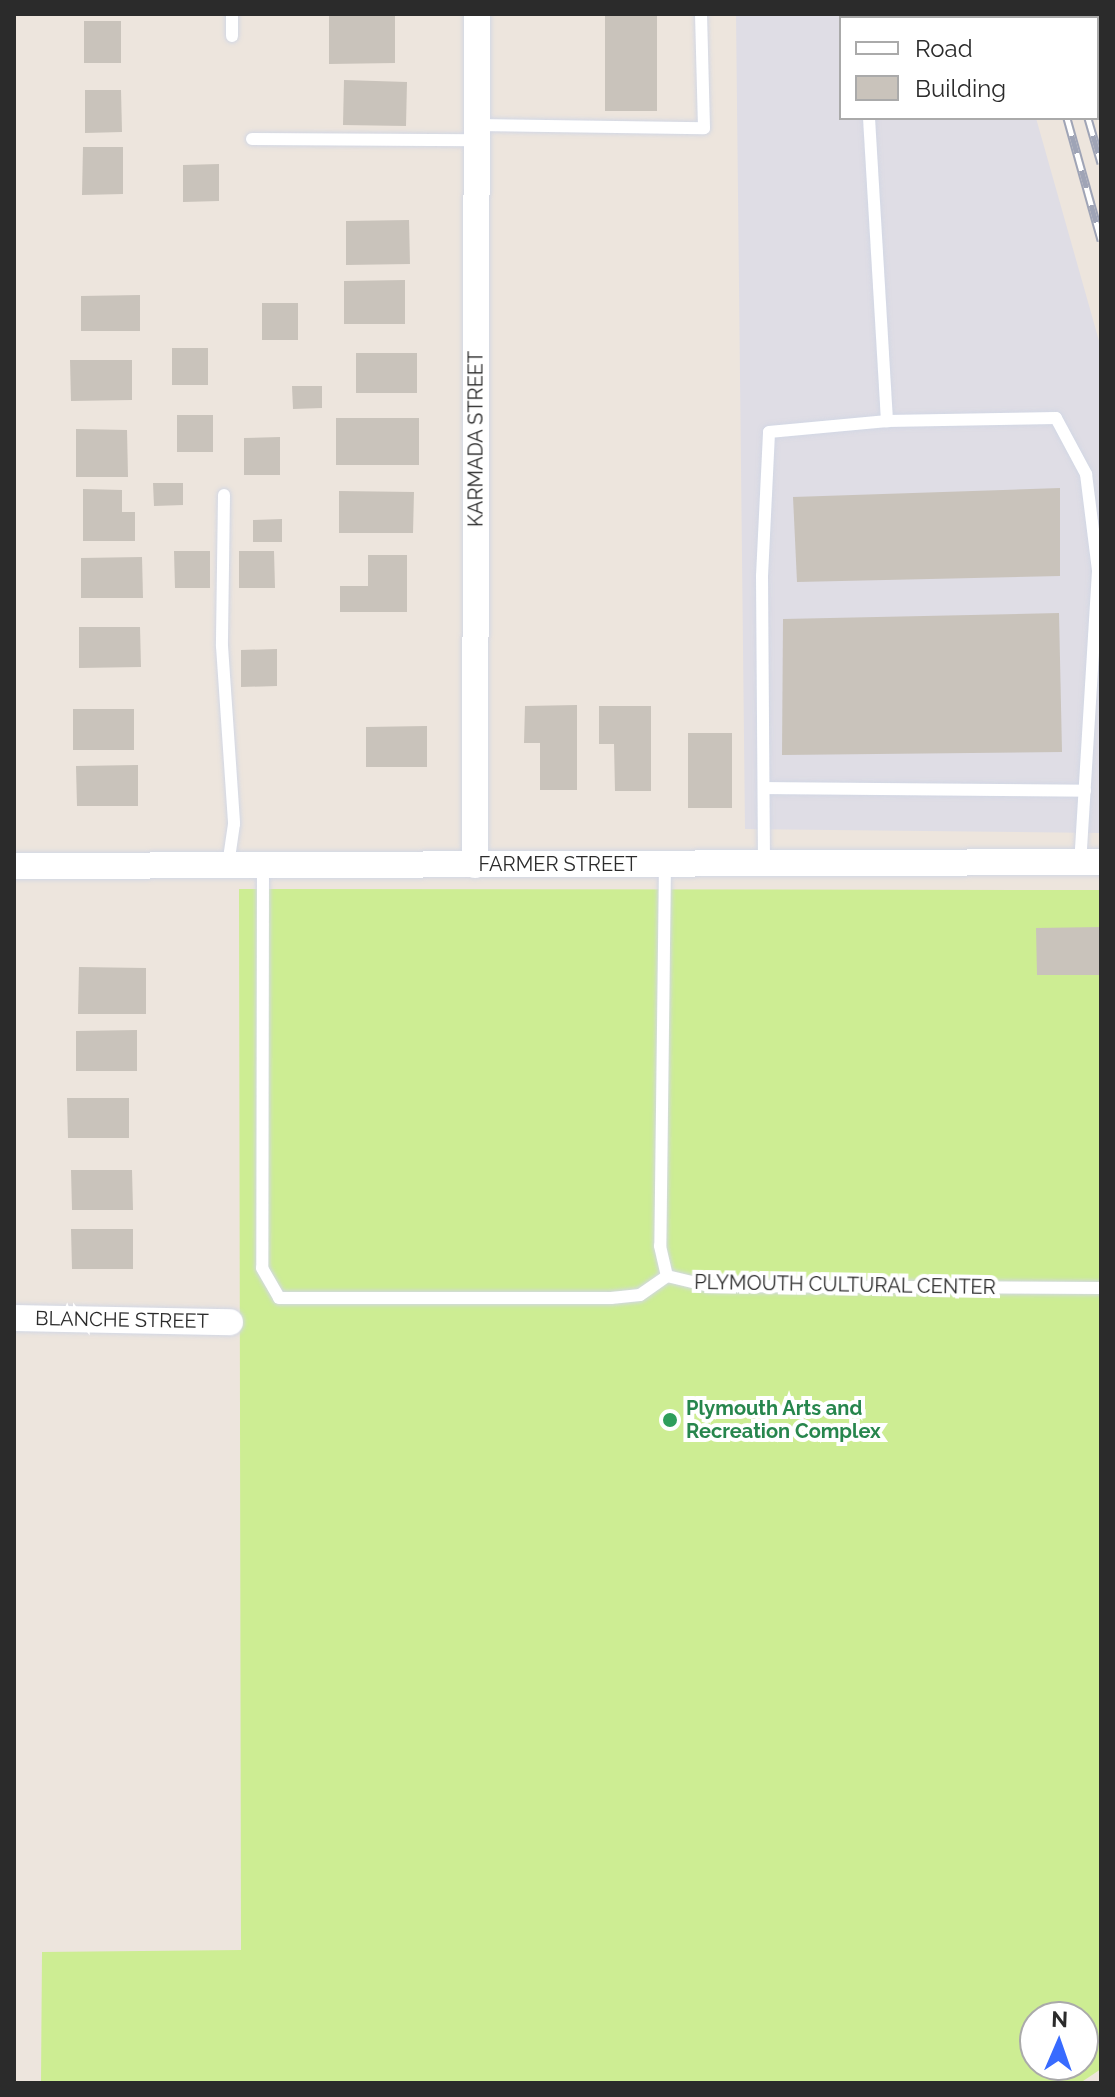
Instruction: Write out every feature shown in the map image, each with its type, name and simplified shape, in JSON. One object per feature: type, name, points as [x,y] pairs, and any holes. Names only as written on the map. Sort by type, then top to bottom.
[{"type":"street","name":"KARMADA STREET","points":[[475,865],[477,14]]},
{"type":"street","name":"FARMER STREET","points":[[14,866],[1091,862]]},
{"type":"street","name":"BLANCHE STREET","points":[[14,1318],[230,1322]]},
{"type":"lane","points":[[232,14],[232,36]]},
{"type":"lane","points":[[252,139],[704,128],[701,14]]},
{"type":"lane","points":[[869,120],[887,421]]},
{"type":"lane","points":[[764,863],[762,576],[769,432],[887,421],[1056,418],[1086,474],[1098,571],[1085,791],[1091,862]]},
{"type":"lane","points":[[224,495],[222,646],[234,824],[228,865]]},
{"type":"lane","points":[[764,788],[1085,791]]},
{"type":"lane","name":"PLYMOUTH CULTURAL CENTER","points":[[665,864],[660,1246],[667,1276],[709,1286],[1101,1288]]},
{"type":"lane","points":[[263,865],[262,1268],[279,1298],[611,1298],[640,1295],[667,1276]]},
{"type":"shaded area","points":[[736,14],[1007,15],[839,16],[839,120],[1037,120],[1101,348],[1101,833],[745,829]]},
{"type":"green space","name":"Plymouth Arts and Recreation Complex","points":[[239,889],[1101,890],[1101,2069],[1099,2070],[1099,2001],[1019,2001],[1019,2081],[1083,2081],[41,2083],[42,1952],[241,1950]]},
{"type":"building","points":[[329,14],[395,14],[395,63],[329,64]]},
{"type":"building","points":[[605,14],[657,14],[657,111],[605,111]]},
{"type":"building","points":[[84,21],[121,21],[121,63],[84,63]]},
{"type":"building","points":[[344,80],[407,82],[406,126],[343,125]]},
{"type":"building","points":[[85,90],[121,90],[122,132],[85,133]]},
{"type":"building","points":[[83,147],[123,147],[123,194],[82,195]]},
{"type":"building","points":[[219,164],[219,201],[183,202],[183,165]]},
{"type":"building","points":[[409,220],[410,264],[346,265],[346,221]]},
{"type":"building","points":[[405,280],[405,324],[344,324],[344,281]]},
{"type":"building","points":[[140,295],[140,331],[81,331],[81,296]]},
{"type":"building","points":[[262,303],[298,303],[298,340],[262,340]]},
{"type":"building","points":[[172,348],[208,348],[208,385],[172,385]]},
{"type":"building","points":[[356,353],[417,353],[417,393],[356,393]]},
{"type":"building","points":[[70,360],[132,360],[132,400],[71,401]]},
{"type":"building","points":[[292,386],[322,386],[322,408],[293,409]]},
{"type":"building","points":[[177,415],[213,415],[213,452],[177,452]]},
{"type":"building","points":[[336,418],[419,418],[419,465],[336,465]]},
{"type":"building","points":[[76,429],[127,430],[128,477],[76,477]]},
{"type":"building","points":[[280,437],[280,475],[244,475],[244,438]]},
{"type":"building","points":[[153,483],[183,483],[183,505],[154,506]]},
{"type":"building","points":[[1060,488],[1060,576],[797,582],[793,497]]},
{"type":"building","points":[[83,489],[122,490],[122,512],[135,512],[135,541],[83,541]]},
{"type":"building","points":[[339,491],[414,492],[413,533],[339,533]]},
{"type":"building","points":[[282,519],[282,542],[253,542],[253,520]]},
{"type":"building","points":[[174,551],[210,551],[210,588],[175,588]]},
{"type":"building","points":[[239,551],[274,551],[275,588],[239,588]]},
{"type":"building","points":[[368,555],[407,555],[407,612],[340,612],[340,586],[368,586]]},
{"type":"building","points":[[142,557],[143,598],[81,598],[81,558]]},
{"type":"building","points":[[1059,613],[1062,752],[782,755],[783,619]]},
{"type":"building","points":[[79,627],[140,627],[141,667],[79,668]]},
{"type":"building","points":[[277,649],[277,686],[241,687],[241,650]]},
{"type":"building","points":[[577,705],[577,790],[540,790],[540,743],[524,743],[525,706]]},
{"type":"building","points":[[599,706],[651,706],[651,791],[615,791],[614,744],[599,744]]},
{"type":"building","points":[[73,709],[134,709],[134,750],[73,750]]},
{"type":"building","points":[[427,726],[427,767],[366,767],[366,727]]},
{"type":"building","points":[[688,733],[732,733],[732,808],[688,808]]},
{"type":"building","points":[[138,765],[138,806],[77,806],[76,766]]},
{"type":"building","points":[[1101,927],[1101,975],[1037,975],[1036,928]]},
{"type":"building","points":[[79,967],[146,968],[146,1014],[78,1014]]},
{"type":"building","points":[[137,1030],[137,1071],[76,1071],[76,1031]]},
{"type":"building","points":[[67,1098],[129,1098],[129,1138],[68,1138]]},
{"type":"building","points":[[71,1170],[132,1170],[133,1210],[72,1210]]},
{"type":"building","points":[[71,1229],[133,1229],[133,1269],[72,1269]]},
{"type":"railway","points":[[1068,120],[1101,240]]},
{"type":"railway","points":[[1089,120],[1101,163]]},
{"type":"place","name":"Plymouth Arts and Recreation Complex","points":[[670,1420]]}]
